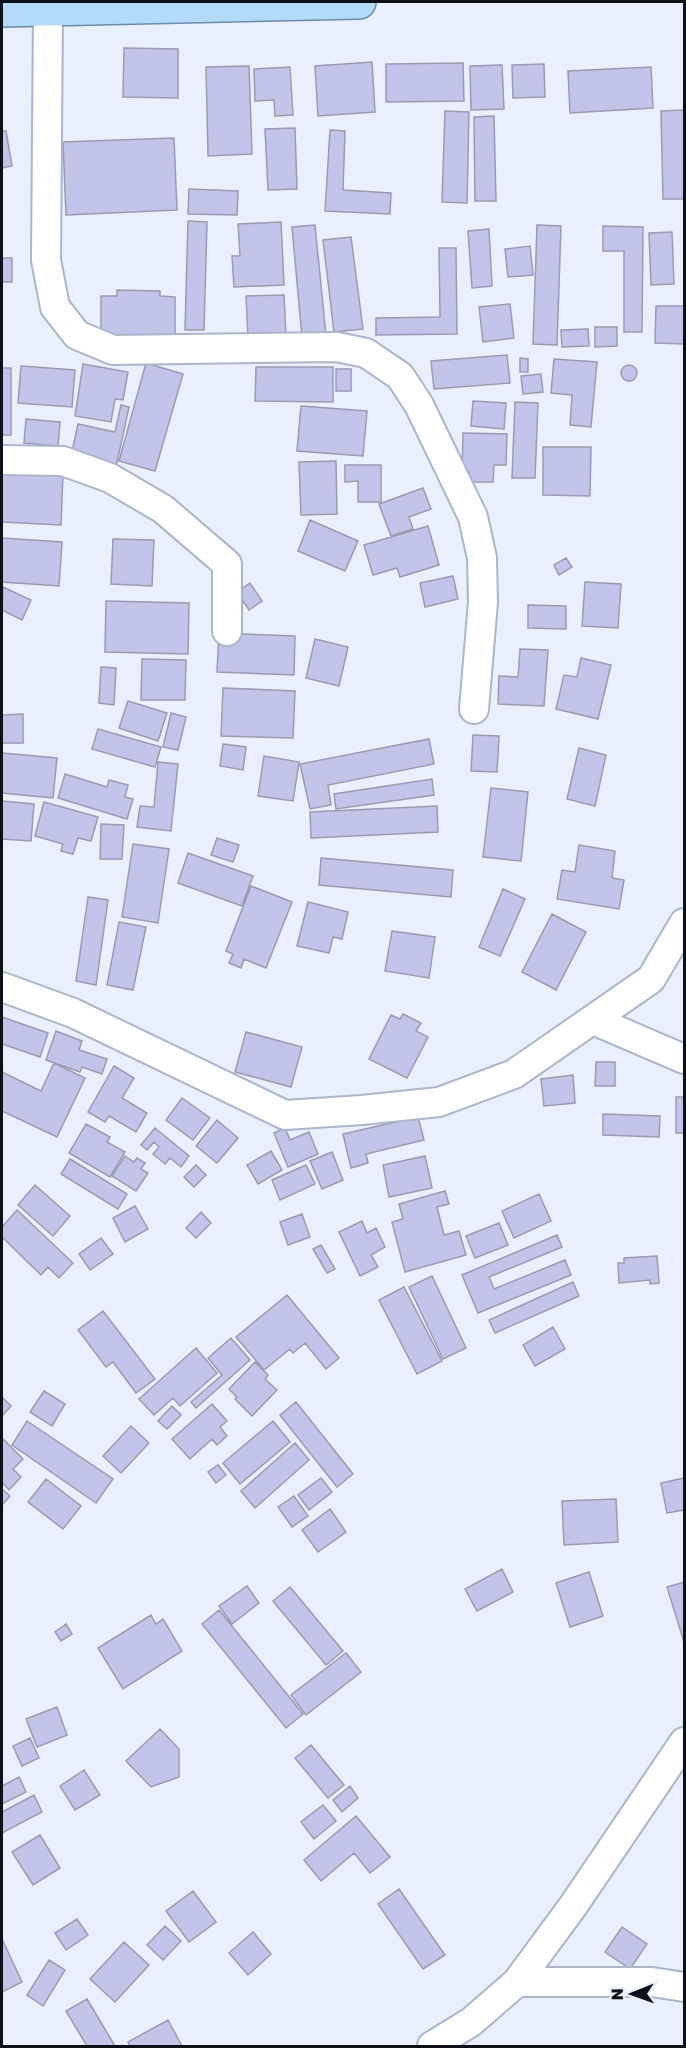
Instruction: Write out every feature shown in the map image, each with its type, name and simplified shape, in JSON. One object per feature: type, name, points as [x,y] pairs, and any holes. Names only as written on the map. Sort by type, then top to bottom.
[{"type":"highway","points":[[2,10],[359,2]]},
{"type":"street","points":[[48,10],[45,260],[55,307],[76,335],[113,350],[337,347],[366,353],[400,376],[419,405],[473,517],[482,558],[483,602],[474,709]]},
{"type":"street","points":[[2,460],[63,461],[110,478],[164,509],[227,564],[227,631]]},
{"type":"street","points":[[2,987],[83,1018],[285,1115],[440,1102],[514,1074],[651,979],[684,923]]},
{"type":"street","points":[[593,1020],[684,1059]]},
{"type":"street","points":[[432,2046],[471,2022],[517,1982],[573,1906],[684,1742]]},
{"type":"street","points":[[517,1982],[652,1982],[684,1988]]},
{"type":"building","points":[[124,48],[178,49],[178,98],[123,97]]},
{"type":"building","points":[[372,62],[375,112],[318,116],[315,66]]},
{"type":"building","points":[[463,63],[464,101],[386,102],[386,64]]},
{"type":"building","points":[[544,64],[545,97],[513,98],[512,65]]},
{"type":"building","points":[[502,65],[504,109],[471,110],[470,66]]},
{"type":"building","points":[[249,66],[252,154],[208,156],[206,67]]},
{"type":"building","points":[[290,67],[293,115],[275,116],[274,100],[255,101],[254,69]]},
{"type":"building","points":[[651,67],[653,108],[570,113],[568,71]]},
{"type":"building","points":[[684,110],[684,199],[663,199],[661,111]]},
{"type":"building","points":[[445,111],[469,112],[467,203],[442,202]]},
{"type":"building","points":[[494,116],[496,201],[475,201],[474,117]]},
{"type":"building","points":[[295,128],[297,189],[268,190],[265,129]]},
{"type":"building","points":[[330,130],[345,131],[343,190],[391,193],[390,214],[325,211]]},
{"type":"building","points":[[2,131],[6,131],[12,166],[2,168]]},
{"type":"building","points":[[174,138],[177,210],[66,215],[63,142]]},
{"type":"building","points":[[189,189],[238,191],[237,215],[188,214]]},
{"type":"building","points":[[188,221],[207,222],[204,330],[185,330]]},
{"type":"building","points":[[281,222],[284,285],[234,287],[232,256],[240,256],[238,224]]},
{"type":"building","points":[[315,225],[326,335],[302,337],[292,227]]},
{"type":"building","points":[[537,225],[561,226],[557,345],[533,344]]},
{"type":"building","points":[[603,226],[643,227],[642,332],[624,332],[624,251],[603,251]]},
{"type":"building","points":[[489,229],[492,286],[472,288],[468,231]]},
{"type":"building","points":[[672,232],[674,284],[651,285],[649,233]]},
{"type":"building","points":[[351,237],[363,329],[334,332],[323,240]]},
{"type":"building","points":[[530,246],[533,275],[508,277],[505,249]]},
{"type":"building","points":[[439,248],[456,248],[457,334],[376,335],[376,318],[440,317]]},
{"type":"building","points":[[2,258],[12,258],[12,282],[2,282]]},
{"type":"building","points":[[117,290],[160,291],[160,296],[175,297],[175,339],[101,339],[101,296],[117,296]]},
{"type":"building","points":[[284,295],[286,337],[248,338],[246,296]]},
{"type":"building","points":[[510,304],[514,338],[483,342],[479,307]]},
{"type":"building","points":[[656,306],[684,306],[684,344],[655,343]]},
{"type":"building","points":[[595,327],[617,327],[617,346],[595,347]]},
{"type":"building","points":[[588,329],[589,346],[562,347],[561,330]]},
{"type":"building","points":[[507,355],[510,383],[434,389],[431,361]]},
{"type":"building","points":[[520,358],[528,359],[528,372],[520,372]]},
{"type":"building","points":[[554,359],[597,362],[591,427],[570,425],[572,395],[551,393]]},
{"type":"building","points":[[146,363],[183,374],[155,471],[119,461]]},
{"type":"building","points":[[83,364],[128,372],[123,400],[115,399],[111,422],[75,416]]},
{"type":"building","points":[[629,365],[637,373],[629,381],[621,373]]},
{"type":"building","points":[[21,366],[75,370],[72,407],[18,403]]},
{"type":"building","points":[[256,367],[333,367],[333,402],[255,401]]},
{"type":"building","points":[[2,368],[11,368],[11,435],[2,435]]},
{"type":"building","points":[[336,369],[351,369],[351,391],[336,391]]},
{"type":"building","points":[[541,374],[543,392],[523,394],[521,376]]},
{"type":"building","points":[[473,401],[506,403],[504,429],[471,426]]},
{"type":"building","points":[[515,402],[538,403],[535,478],[512,478]]},
{"type":"building","points":[[121,405],[129,407],[116,467],[71,457],[78,424],[115,432]]},
{"type":"building","points":[[301,406],[367,411],[363,456],[297,451]]},
{"type":"building","points":[[26,419],[60,422],[58,446],[24,443]]},
{"type":"building","points":[[463,433],[507,434],[506,465],[494,465],[493,482],[469,482],[469,471],[462,471]]},
{"type":"building","points":[[543,447],[591,447],[590,496],[543,495]]},
{"type":"building","points":[[336,461],[337,514],[301,515],[299,462]]},
{"type":"building","points":[[345,465],[381,465],[381,502],[358,502],[358,481],[345,482]]},
{"type":"building","points":[[2,470],[63,473],[61,525],[2,522]]},
{"type":"building","points":[[423,488],[431,509],[409,517],[413,529],[391,536],[379,504]]},
{"type":"building","points":[[310,520],[358,541],[345,571],[298,551]]},
{"type":"building","points":[[428,526],[439,565],[400,577],[397,568],[373,575],[364,545]]},
{"type":"building","points":[[2,538],[62,542],[59,586],[2,582]]},
{"type":"building","points":[[113,539],[154,540],[152,586],[111,584]]},
{"type":"building","points":[[566,558],[572,567],[559,575],[554,565]]},
{"type":"building","points":[[453,576],[458,599],[425,607],[420,583]]},
{"type":"building","points":[[585,582],[621,584],[618,628],[582,626]]},
{"type":"building","points":[[250,583],[262,601],[249,610],[237,592]]},
{"type":"building","points":[[3,587],[31,600],[22,620],[2,610]]},
{"type":"building","points":[[106,601],[189,603],[188,654],[105,652]]},
{"type":"building","points":[[528,605],[566,606],[566,629],[528,628]]},
{"type":"building","points":[[219,633],[295,636],[294,675],[217,672]]},
{"type":"building","points":[[315,639],[348,647],[339,686],[306,678]]},
{"type":"building","points":[[520,649],[548,650],[544,706],[498,704],[499,676],[518,677]]},
{"type":"building","points":[[581,658],[611,665],[598,719],[556,709],[564,675],[577,677]]},
{"type":"building","points":[[142,659],[186,660],[185,700],[141,700]]},
{"type":"building","points":[[101,667],[116,668],[114,705],[99,703]]},
{"type":"building","points":[[223,688],[295,691],[293,738],[221,736]]},
{"type":"building","points":[[128,701],[167,713],[158,741],[119,728]]},
{"type":"building","points":[[171,713],[186,717],[178,750],[163,747]]},
{"type":"building","points":[[23,714],[23,743],[2,743],[2,715]]},
{"type":"building","points":[[98,729],[161,747],[155,767],[92,749]]},
{"type":"building","points":[[473,735],[499,736],[497,772],[471,771]]},
{"type":"building","points":[[429,739],[434,764],[328,785],[331,805],[310,809],[300,764]]},
{"type":"building","points":[[223,744],[246,747],[243,770],[220,766]]},
{"type":"building","points":[[579,748],[606,755],[595,806],[567,799]]},
{"type":"building","points":[[2,753],[57,758],[53,798],[2,793]]},
{"type":"building","points":[[264,756],[299,762],[293,801],[258,796]]},
{"type":"building","points":[[158,762],[178,764],[171,831],[137,827],[140,806],[154,807]]},
{"type":"building","points":[[65,774],[107,787],[109,780],[128,785],[125,797],[133,799],[127,819],[58,798]]},
{"type":"building","points":[[432,779],[434,795],[336,809],[334,794]]},
{"type":"building","points":[[491,788],[528,792],[521,861],[483,857]]},
{"type":"building","points":[[2,801],[34,804],[31,841],[2,839]]},
{"type":"building","points":[[44,802],[98,817],[91,841],[78,838],[73,854],[61,851],[63,844],[35,836]]},
{"type":"building","points":[[437,806],[438,832],[311,838],[310,812]]},
{"type":"building","points":[[101,824],[124,825],[122,859],[100,859]]},
{"type":"building","points":[[217,838],[239,845],[233,862],[211,855]]},
{"type":"building","points":[[133,844],[169,849],[158,923],[122,917]]},
{"type":"building","points":[[579,845],[615,851],[612,878],[624,880],[619,909],[557,899],[562,870],[575,872]]},
{"type":"building","points":[[188,853],[253,876],[242,906],[178,883]]},
{"type":"building","points":[[321,858],[453,870],[451,897],[319,885]]},
{"type":"building","points":[[251,886],[292,902],[266,968],[244,959],[241,968],[229,963],[233,954],[226,951]]},
{"type":"building","points":[[503,889],[525,899],[500,956],[479,947]]},
{"type":"building","points":[[88,897],[108,900],[96,985],[76,981]]},
{"type":"building","points":[[308,902],[348,912],[342,939],[333,937],[329,953],[297,946]]},
{"type":"building","points":[[552,914],[586,932],[556,990],[522,972]]},
{"type":"building","points":[[119,922],[146,927],[133,990],[107,985]]},
{"type":"building","points":[[392,931],[435,937],[429,978],[385,971]]},
{"type":"building","points":[[403,1014],[421,1023],[416,1031],[428,1037],[407,1078],[369,1059],[391,1015],[400,1019]]},
{"type":"building","points":[[2,1017],[48,1033],[40,1057],[2,1044]]},
{"type":"building","points":[[56,1031],[82,1041],[79,1050],[107,1059],[102,1074],[82,1067],[80,1072],[46,1060]]},
{"type":"building","points":[[246,1032],[302,1047],[291,1087],[235,1072]]},
{"type":"building","points":[[596,1062],[615,1062],[615,1086],[595,1086]]},
{"type":"building","points":[[54,1063],[85,1078],[57,1137],[2,1111],[2,1072],[41,1091]]},
{"type":"building","points":[[114,1066],[134,1078],[122,1098],[147,1113],[136,1132],[109,1116],[105,1122],[88,1112]]},
{"type":"building","points":[[573,1075],[575,1103],[544,1106],[541,1079]]},
{"type":"building","points":[[676,1097],[684,1097],[684,1133],[676,1133]]},
{"type":"building","points":[[182,1098],[210,1118],[193,1140],[166,1120]]},
{"type":"building","points":[[603,1114],[660,1116],[659,1137],[603,1135]]},
{"type":"building","points":[[418,1117],[424,1140],[366,1154],[368,1163],[351,1168],[343,1134]]},
{"type":"building","points":[[217,1120],[238,1138],[217,1163],[196,1146]]},
{"type":"building","points":[[86,1124],[110,1137],[107,1142],[125,1152],[110,1177],[69,1153]]},
{"type":"building","points":[[155,1128],[189,1156],[181,1167],[170,1158],[165,1164],[153,1154],[159,1147],[154,1142],[147,1150],[141,1145]]},
{"type":"building","points":[[285,1128],[290,1140],[309,1132],[318,1154],[288,1167],[274,1133]]},
{"type":"building","points":[[271,1151],[282,1170],[258,1184],[247,1165]]},
{"type":"building","points":[[332,1152],[343,1180],[322,1189],[310,1161]]},
{"type":"building","points":[[125,1156],[134,1162],[137,1158],[145,1163],[141,1169],[148,1173],[136,1191],[112,1176]]},
{"type":"building","points":[[425,1156],[432,1188],[389,1197],[383,1165]]},
{"type":"building","points":[[70,1159],[127,1194],[118,1209],[61,1174]]},
{"type":"building","points":[[196,1165],[206,1175],[194,1187],[184,1177]]},
{"type":"building","points":[[306,1165],[315,1184],[280,1200],[272,1180]]},
{"type":"building","points":[[35,1185],[70,1216],[53,1236],[18,1205]]},
{"type":"building","points":[[445,1191],[449,1204],[437,1207],[444,1235],[459,1231],[466,1255],[405,1272],[392,1222],[403,1219],[399,1204]]},
{"type":"building","points":[[539,1194],[551,1221],[514,1238],[502,1211]]},
{"type":"building","points":[[135,1206],[148,1229],[125,1242],[113,1218]]},
{"type":"building","points":[[17,1210],[73,1263],[59,1278],[48,1267],[41,1275],[2,1237],[2,1227]]},
{"type":"building","points":[[201,1212],[211,1223],[196,1238],[186,1228]]},
{"type":"building","points":[[302,1214],[310,1237],[288,1245],[280,1222]]},
{"type":"building","points":[[362,1221],[367,1233],[376,1228],[385,1247],[371,1255],[378,1267],[360,1276],[339,1232]]},
{"type":"building","points":[[499,1223],[508,1245],[475,1258],[466,1236]]},
{"type":"building","points":[[557,1235],[562,1247],[489,1277],[494,1289],[565,1260],[571,1275],[478,1313],[462,1275]]},
{"type":"building","points":[[101,1238],[113,1254],[90,1270],[79,1254]]},
{"type":"building","points":[[321,1245],[335,1269],[327,1273],[313,1249]]},
{"type":"building","points":[[657,1256],[659,1283],[650,1284],[650,1280],[619,1283],[618,1263],[624,1263],[624,1258]]},
{"type":"building","points":[[432,1276],[466,1348],[443,1359],[409,1287]]},
{"type":"building","points":[[573,1282],[579,1296],[495,1333],[489,1320]]},
{"type":"building","points":[[404,1287],[442,1361],[417,1374],[379,1300]]},
{"type":"building","points":[[287,1295],[339,1358],[326,1369],[305,1343],[293,1353],[290,1349],[264,1370],[236,1337]]},
{"type":"building","points":[[103,1311],[155,1379],[136,1393],[113,1362],[106,1367],[78,1330]]},
{"type":"building","points":[[553,1327],[565,1349],[535,1366],[523,1345]]},
{"type":"building","points":[[231,1338],[250,1360],[196,1408],[191,1402],[222,1375],[208,1358]]},
{"type":"building","points":[[196,1348],[217,1373],[180,1406],[173,1398],[154,1415],[139,1399]]},
{"type":"building","points":[[255,1362],[268,1375],[265,1379],[277,1390],[252,1416],[235,1399],[237,1397],[229,1389]]},
{"type":"building","points":[[44,1391],[65,1404],[52,1426],[30,1412]]},
{"type":"building","points":[[2,1397],[11,1406],[2,1416]]},
{"type":"building","points":[[296,1402],[353,1474],[337,1487],[280,1415]]},
{"type":"building","points":[[212,1404],[227,1421],[220,1427],[227,1436],[217,1445],[212,1439],[190,1459],[172,1439]]},
{"type":"building","points":[[172,1406],[181,1415],[167,1429],[158,1421]]},
{"type":"building","points":[[27,1421],[113,1479],[96,1503],[12,1445]]},
{"type":"building","points":[[273,1421],[290,1442],[240,1484],[223,1463]]},
{"type":"building","points":[[131,1426],[149,1443],[121,1473],[103,1456]]},
{"type":"building","points":[[2,1438],[23,1459],[13,1469],[21,1477],[9,1490],[2,1482]]},
{"type":"building","points":[[295,1443],[309,1460],[255,1508],[241,1491]]},
{"type":"building","points":[[218,1465],[226,1475],[216,1483],[208,1472]]},
{"type":"building","points":[[321,1478],[332,1492],[309,1510],[298,1495]]},
{"type":"building","points":[[684,1478],[684,1510],[667,1513],[661,1483]]},
{"type":"building","points":[[46,1479],[81,1506],[63,1529],[28,1502]]},
{"type":"building","points":[[2,1489],[10,1496],[2,1505]]},
{"type":"building","points":[[294,1496],[308,1516],[292,1527],[278,1507]]},
{"type":"building","points":[[616,1499],[618,1542],[564,1545],[562,1501]]},
{"type":"building","points":[[330,1509],[346,1532],[318,1552],[302,1530]]},
{"type":"building","points":[[502,1569],[513,1592],[477,1611],[465,1589]]},
{"type":"building","points":[[589,1572],[603,1616],[570,1627],[556,1583]]},
{"type":"building","points":[[684,1582],[684,1642],[667,1587]]},
{"type":"building","points":[[247,1586],[259,1603],[232,1624],[219,1606]]},
{"type":"building","points":[[290,1587],[343,1651],[326,1665],[273,1601]]},
{"type":"building","points":[[219,1610],[303,1714],[286,1728],[202,1624]]},
{"type":"building","points":[[151,1615],[156,1624],[163,1619],[182,1651],[123,1689],[98,1648]]},
{"type":"building","points":[[66,1624],[72,1634],[61,1641],[55,1632]]},
{"type":"building","points":[[346,1653],[361,1672],[306,1715],[291,1695]]},
{"type":"building","points":[[57,1707],[67,1735],[37,1747],[26,1719]]},
{"type":"building","points":[[160,1729],[179,1749],[179,1777],[151,1787],[126,1761]]},
{"type":"building","points":[[30,1738],[39,1758],[22,1766],[13,1746]]},
{"type":"building","points":[[311,1745],[344,1785],[328,1798],[295,1758]]},
{"type":"building","points":[[84,1770],[100,1795],[75,1810],[60,1786]]},
{"type":"building","points":[[19,1777],[26,1792],[2,1804],[2,1786]]},
{"type":"building","points":[[350,1786],[358,1798],[342,1812],[333,1800]]},
{"type":"building","points":[[34,1795],[42,1812],[2,1833],[2,1812]]},
{"type":"building","points":[[323,1805],[336,1821],[314,1839],[301,1822]]},
{"type":"building","points":[[356,1816],[390,1857],[370,1873],[354,1853],[321,1881],[304,1860]]},
{"type":"building","points":[[40,1835],[60,1868],[33,1885],[12,1852]]},
{"type":"building","points":[[399,1889],[445,1955],[423,1969],[378,1904]]},
{"type":"building","points":[[193,1891],[216,1922],[189,1942],[166,1911]]},
{"type":"building","points":[[77,1919],[88,1935],[66,1950],[55,1933]]},
{"type":"building","points":[[165,1926],[181,1941],[163,1960],[147,1945]]},
{"type":"building","points":[[622,1927],[647,1944],[630,1969],[605,1952]]},
{"type":"building","points":[[253,1932],[271,1954],[248,1975],[229,1953]]},
{"type":"building","points":[[2,1939],[22,1982],[2,1992]]},
{"type":"building","points":[[124,1942],[149,1965],[115,2002],[90,1979]]},
{"type":"building","points":[[49,1960],[65,1970],[43,2006],[27,1995]]},
{"type":"building","points":[[87,1999],[115,2046],[87,2046],[66,2011]]},
{"type":"building","points":[[168,2020],[182,2046],[130,2046],[128,2042]]}]
